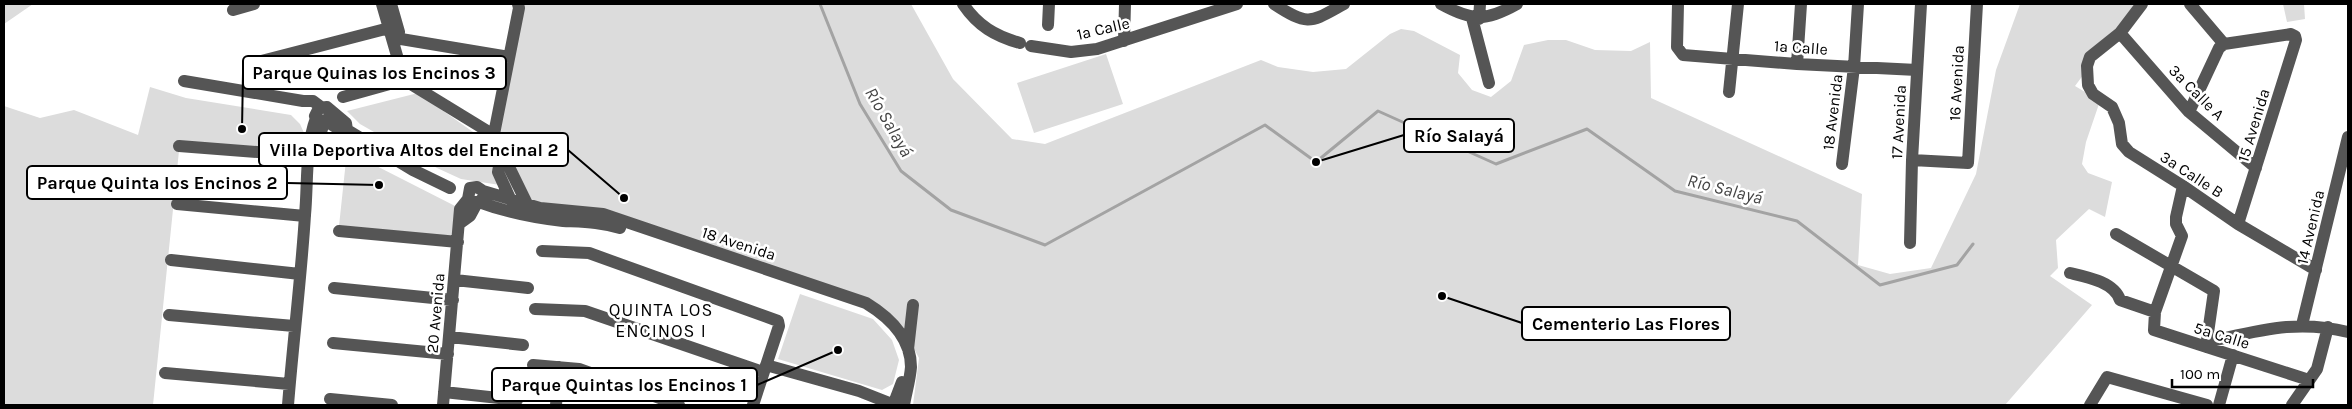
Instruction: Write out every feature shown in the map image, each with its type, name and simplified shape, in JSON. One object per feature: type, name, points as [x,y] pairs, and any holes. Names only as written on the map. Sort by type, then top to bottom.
[{"type":"street","points":[[233,10],[254,4]]},
{"type":"street","points":[[343,98],[407,81],[411,75],[395,31],[382,4]]},
{"type":"street","points":[[391,4],[395,31]]},
{"type":"street","points":[[493,139],[519,8],[518,4]]},
{"type":"street","name":"1a Calle","points":[[963,4],[974,19],[1003,38],[1072,52],[1097,49],[1124,41],[1197,10],[1237,4]]},
{"type":"street","points":[[1048,25],[1049,4]]},
{"type":"street","points":[[1124,41],[1125,4]]},
{"type":"street","points":[[1274,4],[1304,20],[1320,19],[1340,5]]},
{"type":"street","points":[[1441,4],[1476,18],[1487,18],[1517,4]]},
{"type":"street","points":[[1480,4],[1476,18],[1489,83]]},
{"type":"street","name":"1a Calle","points":[[1678,4],[1678,47],[1683,55],[1798,64],[1917,70]]},
{"type":"street","points":[[1729,92],[1738,4]]},
{"type":"street","points":[[1798,64],[1800,4]]},
{"type":"street","name":"18 Avenida","points":[[1842,164],[1854,67],[1858,4]]},
{"type":"street","name":"17 Avenida","points":[[1910,243],[1920,4]]},
{"type":"street","name":"16 Avenida","points":[[1912,160],[1968,163],[1977,4]]},
{"type":"street","points":[[2120,33],[2142,4]]},
{"type":"street","points":[[2189,112],[2219,48],[2224,44],[2190,4]]},
{"type":"street","points":[[254,63],[395,31],[509,57]]},
{"type":"street","name":"3a Calle B","points":[[2120,33],[2090,58],[2087,76],[2094,94],[2112,107],[2119,123],[2122,144],[2125,148],[2238,224],[2316,270]]},
{"type":"street","name":"3a Calle A","points":[[2120,33],[2189,112],[2256,168]]},
{"type":"street","name":"15 Avenida","points":[[2224,44],[2291,34],[2295,36],[2296,40],[2238,224]]},
{"type":"street","name":"18 Avenida","points":[[184,81],[303,101],[306,109],[346,123],[348,130],[413,170],[450,188],[455,185],[474,197],[526,212],[610,225],[863,309],[890,331],[904,359],[897,405]]},
{"type":"street","points":[[407,81],[484,128],[493,139],[500,161],[498,172],[511,201]]},
{"type":"street","points":[[288,405],[310,150],[319,139],[322,116]]},
{"type":"street","name":"14 Avenida","points":[[2302,325],[2348,137]]},
{"type":"street","points":[[179,146],[310,150]]},
{"type":"street","points":[[500,161],[509,167],[526,212]]},
{"type":"street","points":[[2070,273],[2090,278],[2114,290],[2120,300],[2156,312],[2182,236],[2176,224],[2176,217],[2183,186]]},
{"type":"street","name":"18 Avenida","points":[[474,197],[511,201],[526,212],[556,211],[603,214],[857,299],[876,309],[886,317],[896,327],[908,349],[911,369],[897,405]]},
{"type":"street","name":"20 Avenida","points":[[444,399],[460,210],[474,197]]},
{"type":"street","points":[[177,204],[305,216]]},
{"type":"street","points":[[338,231],[458,242]]},
{"type":"street","points":[[2116,234],[2214,292],[2207,345],[2267,329],[2302,325],[2328,327],[2348,332]]},
{"type":"street","points":[[542,251],[589,253],[773,317],[778,321],[779,326],[753,405]]},
{"type":"street","points":[[171,260],[300,274]]},
{"type":"street","points":[[455,280],[528,288]]},
{"type":"street","points":[[334,288],[453,300]]},
{"type":"street","points":[[908,349],[913,305]]},
{"type":"street","points":[[535,309],[585,311],[765,368],[859,391],[897,405]]},
{"type":"street","name":"5a Calle","points":[[2156,312],[2154,330],[2207,345],[2309,380]]},
{"type":"street","points":[[169,316],[294,326]]},
{"type":"street","points":[[2292,405],[2317,368],[2328,327]]},
{"type":"street","points":[[450,337],[523,344]]},
{"type":"street","points":[[333,343],[448,354]]},
{"type":"street","points":[[2090,405],[2107,377],[2174,401],[2215,405],[2233,355]]},
{"type":"street","points":[[533,365],[579,369],[679,405]]},
{"type":"street","points":[[556,405],[559,367]]},
{"type":"street","points":[[165,373],[289,384]]},
{"type":"street","points":[[330,399],[392,405]]},
{"type":"street","points":[[444,399],[518,400]]},
{"type":"shaded area","points":[[4,4],[33,4],[4,24]]},
{"type":"shaded area","points":[[514,4],[911,4],[953,79],[1012,139],[1045,144],[1261,60],[1278,67],[1313,72],[1346,69],[1390,34],[1401,29],[1414,31],[1460,55],[1458,73],[1472,90],[1491,97],[1511,81],[1524,45],[1548,40],[1566,40],[1595,50],[1631,51],[1650,42],[1651,98],[1862,194],[1858,265],[1890,274],[1931,268],[1976,174],[1996,70],[2020,4],[2136,4],[2075,86],[2100,101],[2086,142],[2082,164],[2088,173],[2112,182],[2105,217],[2089,209],[2056,240],[2058,268],[2050,276],[2092,305],[2005,405],[913,405],[919,358],[907,336],[887,314],[714,249],[532,203],[528,193],[500,185],[461,179],[437,168],[360,124],[347,111],[418,93],[483,139],[492,120]]},
{"type":"shaded area","points":[[2283,4],[2304,4],[2305,19],[2287,22]]},
{"type":"shaded area","points":[[1106,54],[1123,104],[1034,133],[1017,83]]},
{"type":"shaded area","points":[[150,87],[186,98],[291,115],[300,124],[305,135],[301,151],[180,141],[153,405],[4,405],[4,106],[40,118],[74,110],[138,135]]},
{"type":"shaded area","points":[[347,151],[461,209],[451,237],[339,226]]},
{"type":"shaded area","points":[[800,294],[873,319],[892,340],[899,360],[893,384],[882,390],[778,359]]},
{"type":"waterway","name":"Río Salayá","points":[[820,4],[860,104],[901,171],[951,210],[1045,245],[1265,125],[1316,162],[1378,111],[1496,164],[1587,129],[1675,191],[1797,221],[1880,285],[1957,265],[1973,244]]},
{"type":"place","name":"Parque Quinas los Encinos 3","points":[[242,129]]},
{"type":"place","name":"Río Salayá","points":[[1316,162]]},
{"type":"place","name":"Parque Quinta los Encinos 2","points":[[379,185]]},
{"type":"place","name":"Villa Deportiva Altos del Encinal 2","points":[[624,198]]},
{"type":"place","name":"Cementerio Las Flores","points":[[1442,296]]},
{"type":"place","name":"Parque Quintas los Encinos 1","points":[[838,350]]},
{"type":"district","name":"QUINTA LOS ENCINOS I","points":[[661,320]]}]
